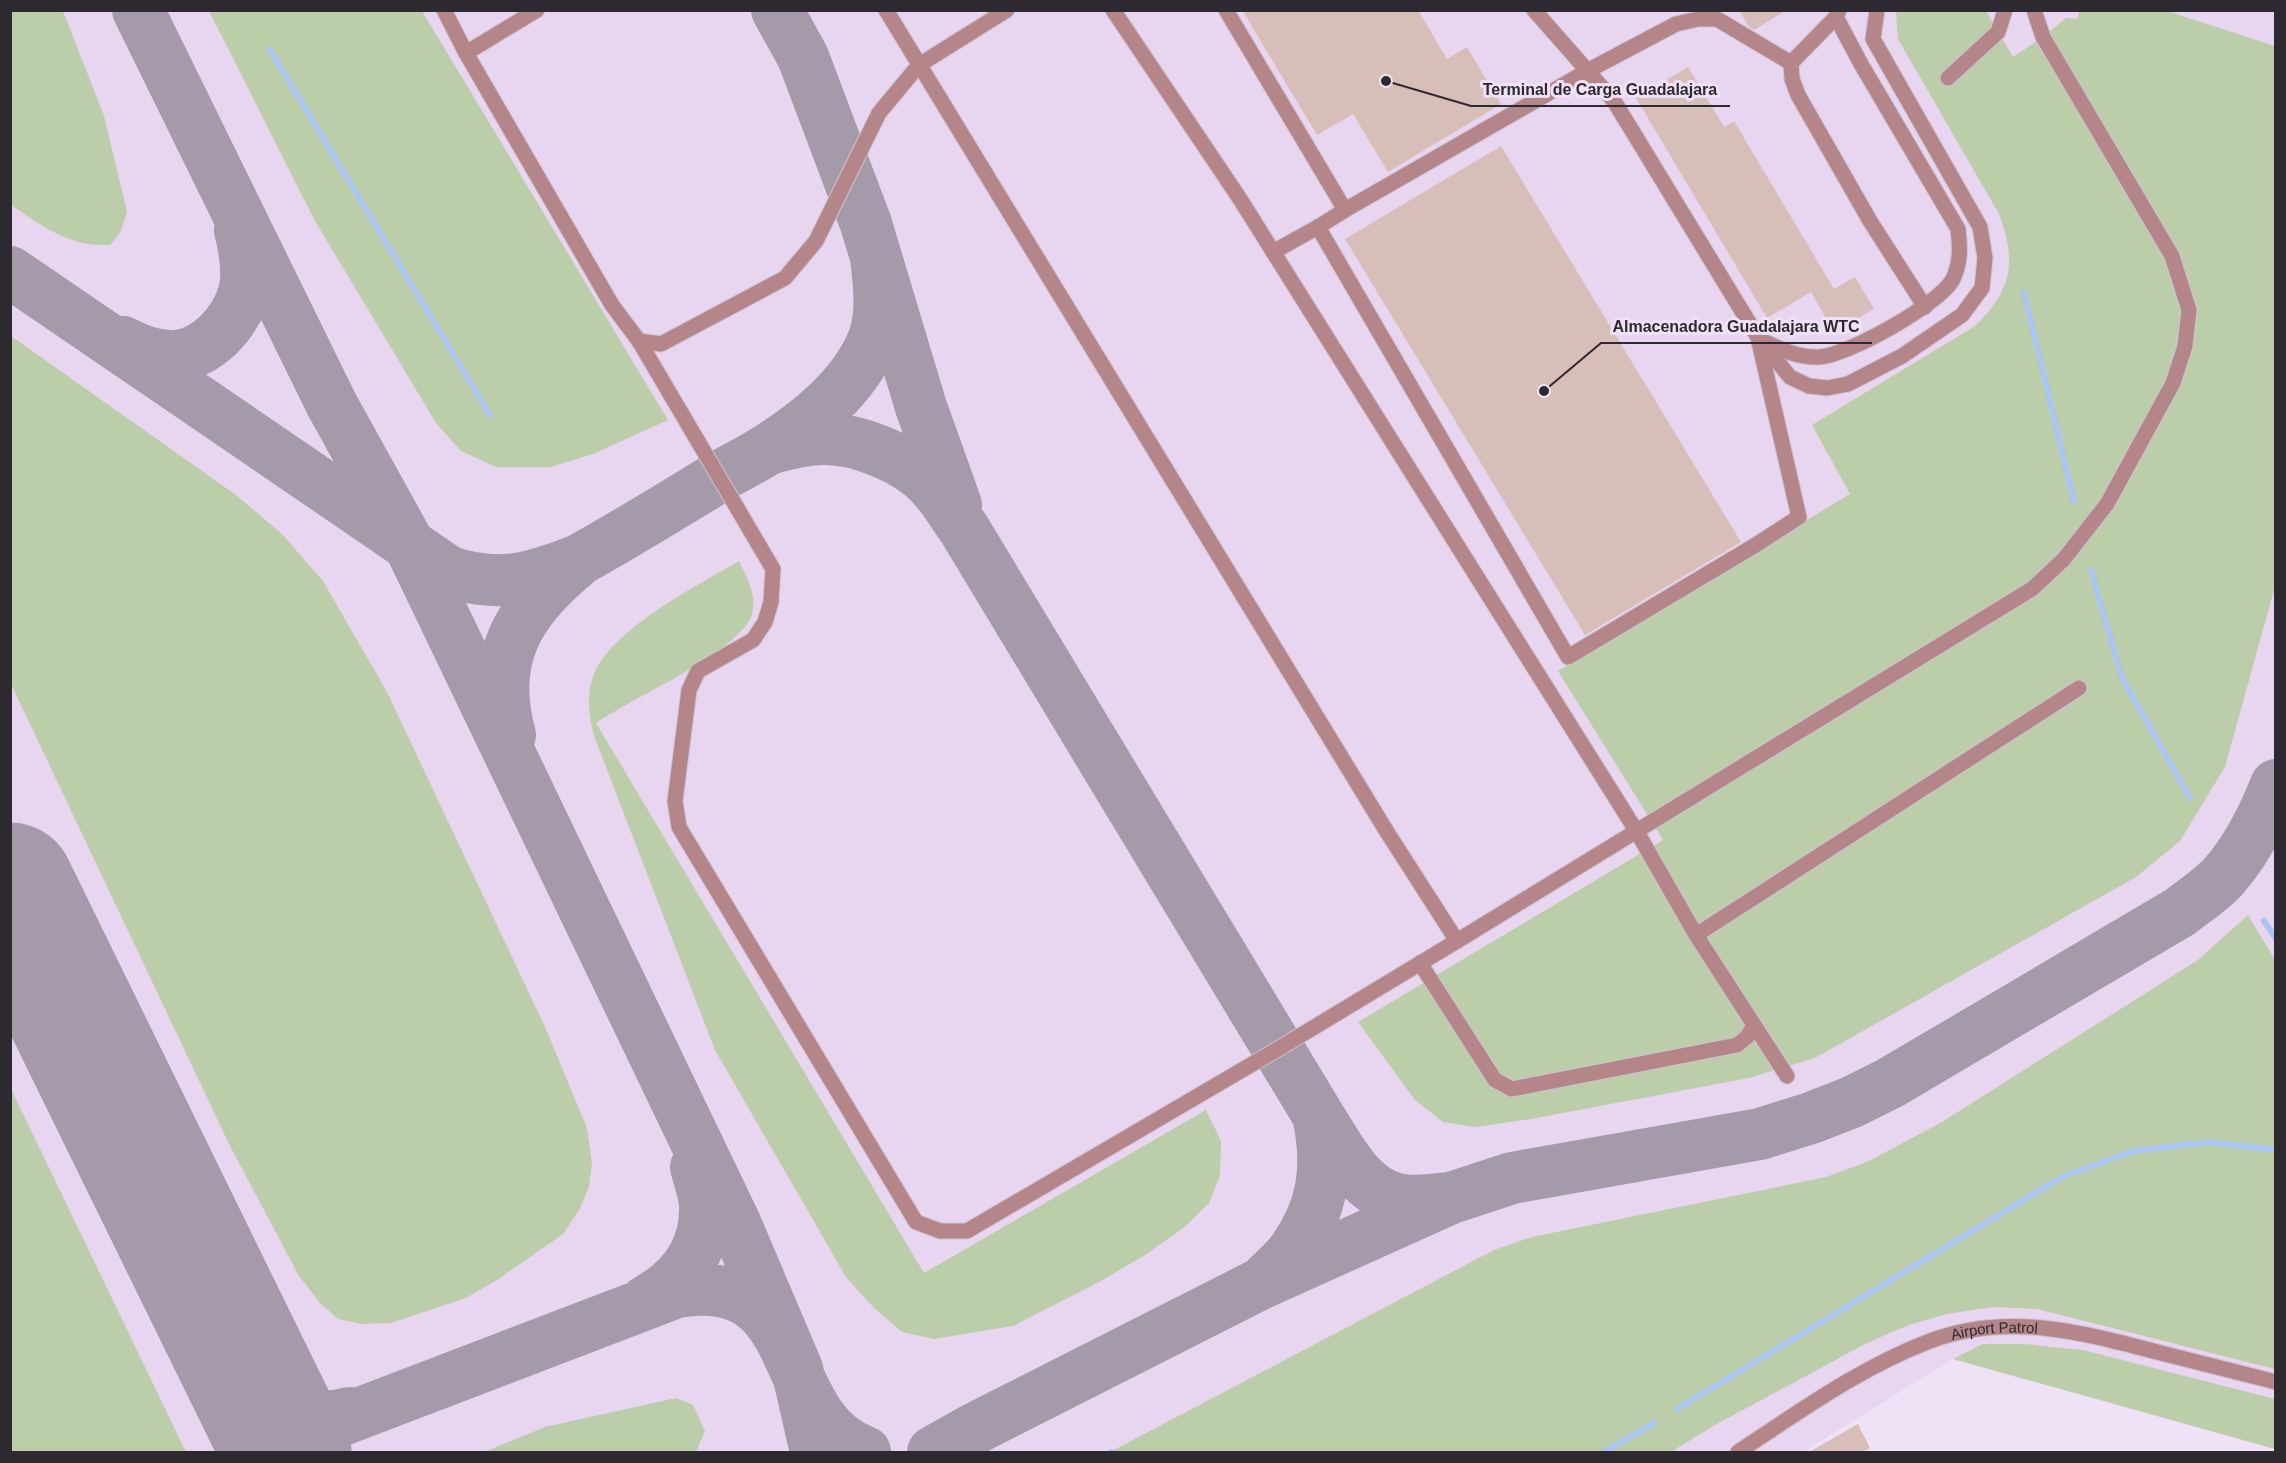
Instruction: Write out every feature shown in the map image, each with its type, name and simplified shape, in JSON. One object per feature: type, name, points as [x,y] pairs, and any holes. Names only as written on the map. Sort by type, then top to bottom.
[{"type":"lane","points":[[444,10],[466,53],[612,305],[639,341],[773,568],[771,602],[765,622],[753,640],[698,671],[689,690],[675,801],[679,827],[916,1222],[940,1231],[967,1231],[1278,1049],[2032,590],[2064,559],[2107,504],[2173,383],[2185,346],[2189,310],[2172,256],[2043,37],[2034,10]]},
{"type":"lane","points":[[466,53],[537,10]]},
{"type":"lane","points":[[886,10],[1387,832],[1457,941]]},
{"type":"lane","points":[[639,341],[661,344],[786,278],[816,241],[879,113],[919,65],[1007,10]]},
{"type":"lane","points":[[1113,10],[1240,199],[1637,832],[1696,935],[1787,1076]]},
{"type":"lane","points":[[1226,10],[1345,210]]},
{"type":"lane","points":[[1534,10],[1614,100],[1759,339],[1790,377],[1809,386],[1827,388],[1848,384],[1902,356],[1962,315],[1982,288],[1985,258],[1980,227],[1873,39],[1877,10]]},
{"type":"lane","points":[[1948,78],[1998,33],[2005,10]]},
{"type":"lane","points":[[1759,339],[1794,354],[1819,357],[1839,353],[1885,331],[1925,307],[1952,281],[1961,255],[1958,229],[1856,56],[1838,14],[1791,63],[1792,79],[1798,95],[1870,221],[1925,307]]},
{"type":"lane","points":[[1273,252],[1589,70],[1676,24],[1698,19],[1717,19],[1791,63]]},
{"type":"lane","points":[[1318,227],[1568,657],[1799,517],[1759,339]]},
{"type":"lane","points":[[1696,935],[2079,688]]},
{"type":"lane","points":[[1420,963],[1495,1080],[1512,1089],[1737,1045],[1747,1037],[1754,1025]]},
{"type":"lane","name":"Airport Patrol","points":[[1738,1452],[1811,1404],[1885,1360],[1932,1340],[1983,1328],[2039,1326],[2098,1337],[2276,1382]]},
{"type":"shaded area","points":[[10,11],[2275,11],[2275,1449],[1953,1359],[1803,1452],[11,1452]]},
{"type":"green space","points":[[11,10],[63,11],[104,116],[127,212],[120,233],[110,245],[95,245],[69,239],[11,205]]},
{"type":"green space","points":[[2080,10],[2167,11],[2275,46],[2275,586],[2225,767],[2180,841],[2136,877],[1815,1058],[1749,1078],[1531,1119],[1475,1127],[1443,1122],[1415,1100],[1358,1022],[1663,840],[1558,671],[1850,494],[1812,425],[1975,326],[1997,300],[2004,287],[2009,261],[2005,231],[1999,214],[1898,39],[1896,11],[1986,11],[2013,57],[2066,18],[2077,19]]},
{"type":"green space","points":[[209,11],[422,11],[668,420],[593,454],[551,467],[496,467],[461,451],[436,423],[315,221]]},
{"type":"green space","points":[[11,336],[236,495],[282,534],[323,581],[387,692],[545,1027],[587,1128],[592,1163],[589,1187],[579,1210],[563,1234],[497,1280],[466,1298],[391,1323],[362,1324],[338,1319],[320,1303],[299,1276],[230,1146],[11,684]]},
{"type":"green space","points":[[739,561],[753,600],[752,614],[744,628],[707,658],[596,723],[924,1273],[1206,1110],[1221,1141],[1220,1176],[1209,1203],[1186,1226],[1145,1255],[1101,1281],[1013,1326],[934,1339],[902,1332],[873,1307],[846,1277],[715,1050],[594,736],[589,699],[593,677],[602,660],[635,626],[679,596]]},
{"type":"green space","points":[[2248,915],[2275,960],[2275,1369],[2037,1309],[1993,1307],[1947,1314],[1909,1325],[1869,1342],[1715,1425],[1671,1452],[1110,1452],[1494,1250],[1532,1237],[1826,1177],[1867,1162],[1942,1122],[2198,960]]},
{"type":"green space","points":[[11,1089],[186,1452],[11,1452]]},
{"type":"green space","points":[[1983,1344],[2023,1344],[2083,1350],[2275,1399],[2275,1449],[1953,1359]]},
{"type":"green space","points":[[676,1398],[693,1405],[705,1431],[696,1452],[484,1452],[545,1427]]},
{"type":"building","points":[[1242,10],[1418,10],[1447,59],[1467,47],[1501,104],[1388,172],[1353,114],[1317,135]]},
{"type":"building","points":[[1739,10],[1787,10],[1754,30],[1749,27]]},
{"type":"building","points":[[1688,67],[1724,127],[1734,121],[1834,289],[1855,277],[1874,309],[1834,332],[1811,292],[1767,318],[1636,98]]},
{"type":"building","points":[[1501,146],[1741,542],[1585,635],[1345,239]]},
{"type":"building","points":[[1858,1424],[1870,1448],[1862,1452],[1809,1452]]},
{"type":"waterway","points":[[270,50],[490,415]]},
{"type":"waterway","points":[[2024,292],[2074,502]]},
{"type":"waterway","points":[[2091,570],[2122,678],[2190,798]]},
{"type":"waterway","points":[[2264,921],[2276,939]]},
{"type":"waterway","points":[[1677,1409],[2062,1177],[2133,1151],[2209,1142],[2276,1150]]},
{"type":"waterway","points":[[1604,1452],[1654,1423]]},
{"type":"taxiway","points":[[138,10],[332,405],[409,544],[735,1223],[797,1369],[816,1452]]},
{"type":"taxiway","points":[[777,10],[803,57],[866,224],[921,407],[956,505]]},
{"type":"taxiway","points":[[123,342],[154,354],[179,356],[198,350],[218,335],[234,315],[244,293],[246,268],[240,230]]},
{"type":"taxiway","points":[[10,272],[449,572],[484,580],[500,580],[546,572],[579,560],[762,453],[815,415],[856,372],[874,338],[879,308],[876,257]]},
{"type":"taxiway","points":[[769,449],[816,439],[851,442],[881,452],[909,466],[936,489],[964,529],[1318,1115]]},
{"type":"taxiway","points":[[510,735],[504,707],[503,682],[506,659],[513,638],[538,599],[576,563]]},
{"type":"taxiway","points":[[933,1452],[1262,1283],[1451,1198],[1512,1178],[1760,1134],[1852,1102],[1890,1083],[2180,912],[2213,886],[2232,867],[2254,833],[2276,785]]},
{"type":"taxiway","points":[[1267,1278],[1293,1251],[1312,1219],[1323,1169],[1318,1115],[1350,1165],[1360,1177],[1383,1194],[1403,1200],[1423,1201],[1449,1198]]},
{"type":"taxiway","points":[[646,1301],[671,1284],[690,1262],[697,1249],[705,1220],[705,1204],[696,1167]]},
{"type":"taxiway","points":[[282,1443],[677,1292],[720,1291],[750,1303],[771,1324],[787,1351],[815,1410],[836,1434],[865,1452]]},
{"type":"taxiway","points":[[225,1327],[260,1381],[273,1396],[288,1407],[306,1414],[326,1417],[350,1413]]},
{"type":"runway","points":[[10,887],[287,1452]]},
{"type":"place","name":"Terminal de Carga Guadalajara","points":[[1386,81]]},
{"type":"place","name":"Almacenadora Guadalajara WTC","points":[[1544,391]]}]
